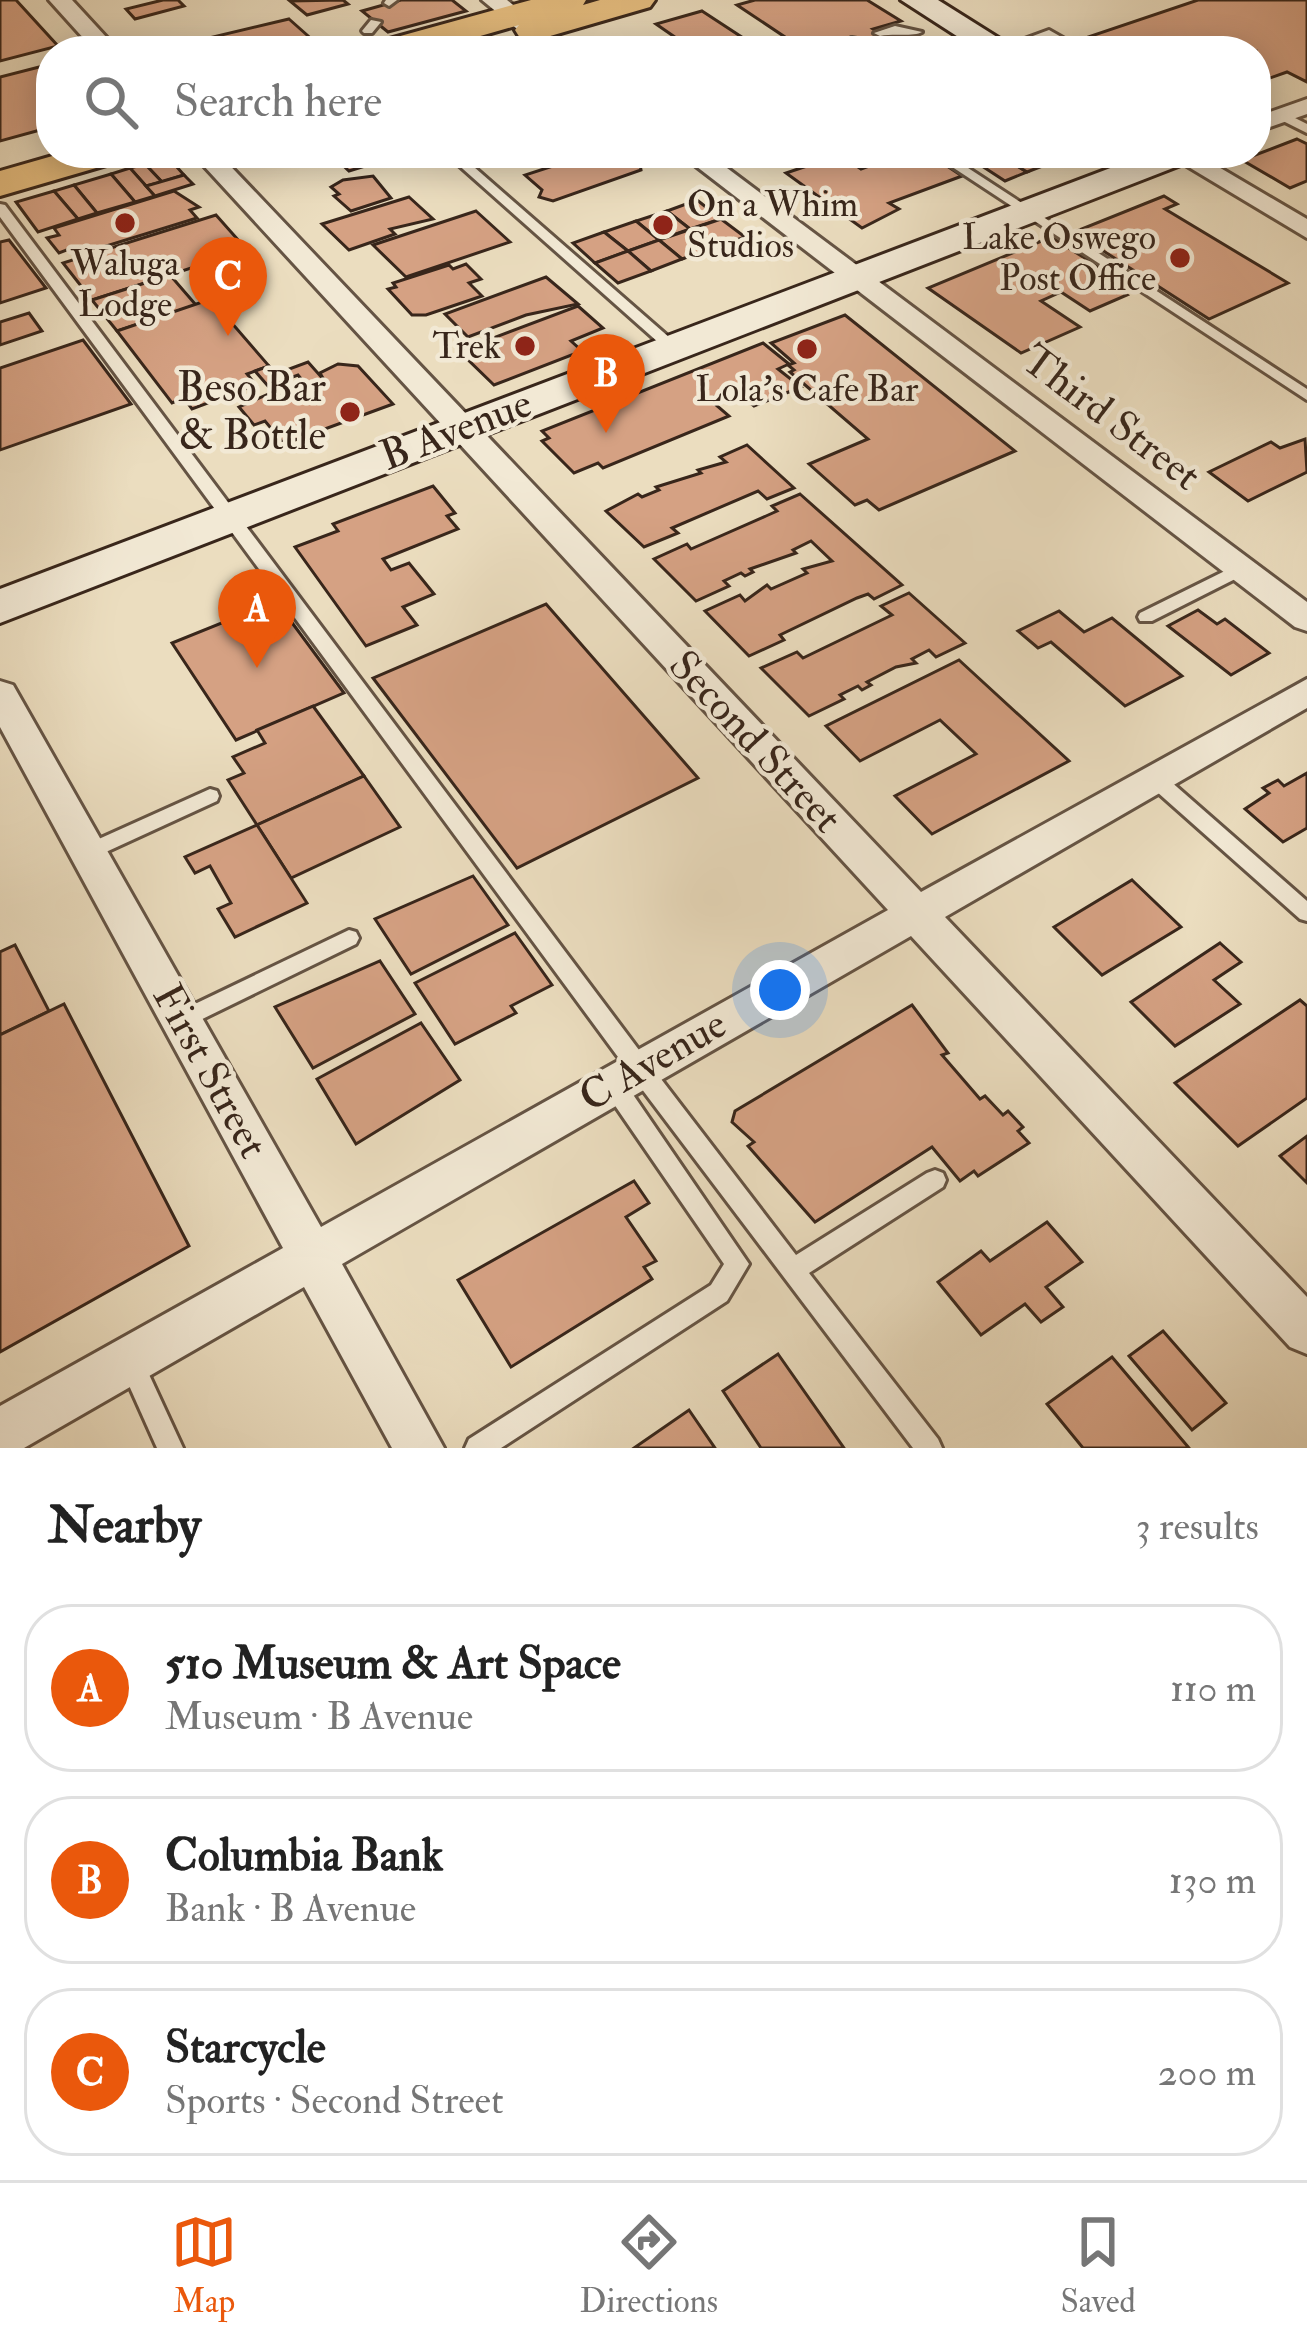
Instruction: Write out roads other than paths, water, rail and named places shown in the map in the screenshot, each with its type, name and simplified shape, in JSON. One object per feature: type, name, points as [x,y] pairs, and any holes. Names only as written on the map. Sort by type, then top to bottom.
[{"type":"main road","points":[[496,36],[569,0]]},
{"type":"main road","points":[[377,34],[524,24],[638,0]]},
{"type":"main road","points":[[0,161],[36,151]]},
{"type":"main road","points":[[0,184],[55,168]]},
{"type":"street","points":[[60,0],[94,36]]},
{"type":"street","points":[[916,16],[965,36]]},
{"type":"street","points":[[1271,119],[1307,106]]},
{"type":"street","name":"Second Street","points":[[219,168],[1307,1331]]},
{"type":"street","name":"Third Street","points":[[711,168],[1307,619]]},
{"type":"street","name":"B Avenue","points":[[0,607],[1141,168]]},
{"type":"street","points":[[1204,168],[1307,230]]},
{"type":"street","name":"C Avenue","points":[[0,1434],[1307,692]]},
{"type":"street","name":"First Street","points":[[0,694],[419,1448]]},
{"type":"lane","points":[[880,33],[916,16]]},
{"type":"lane","points":[[1282,115],[1307,129]]},
{"type":"lane","points":[[468,168],[673,348]]},
{"type":"lane","points":[[960,168],[1307,396]]},
{"type":"lane","points":[[0,208],[230,517],[626,1076],[737,1264],[719,1292],[478,1448]]},
{"type":"lane","points":[[1146,617],[1241,569]]},
{"type":"lane","points":[[1154,778],[1307,913]]},
{"type":"lane","points":[[88,852],[210,796]]},
{"type":"lane","points":[[181,1020],[350,938]]},
{"type":"lane","points":[[626,1076],[793,1270],[928,1448]]},
{"type":"lane","points":[[793,1270],[935,1180]]},
{"type":"lane","points":[[130,1359],[170,1448]]},
{"type":"place","name":"Waluga Lodge","points":[[125,223]]},
{"type":"place","name":"On a Whim Studios","points":[[663,225]]},
{"type":"place","name":"Lake Oswego Post Office","points":[[1180,258]]},
{"type":"place","name":"Starcycle","points":[[228,336]]},
{"type":"place","name":"Trek","points":[[525,346]]},
{"type":"place","name":"Lola's Cafe Bar","points":[[807,349]]},
{"type":"place","name":"Beso Bar & Bottle","points":[[350,412]]},
{"type":"place","name":"Columbia Bank","points":[[606,433]]},
{"type":"place","name":"510 Museum & Art Space","points":[[257,668]]}]
